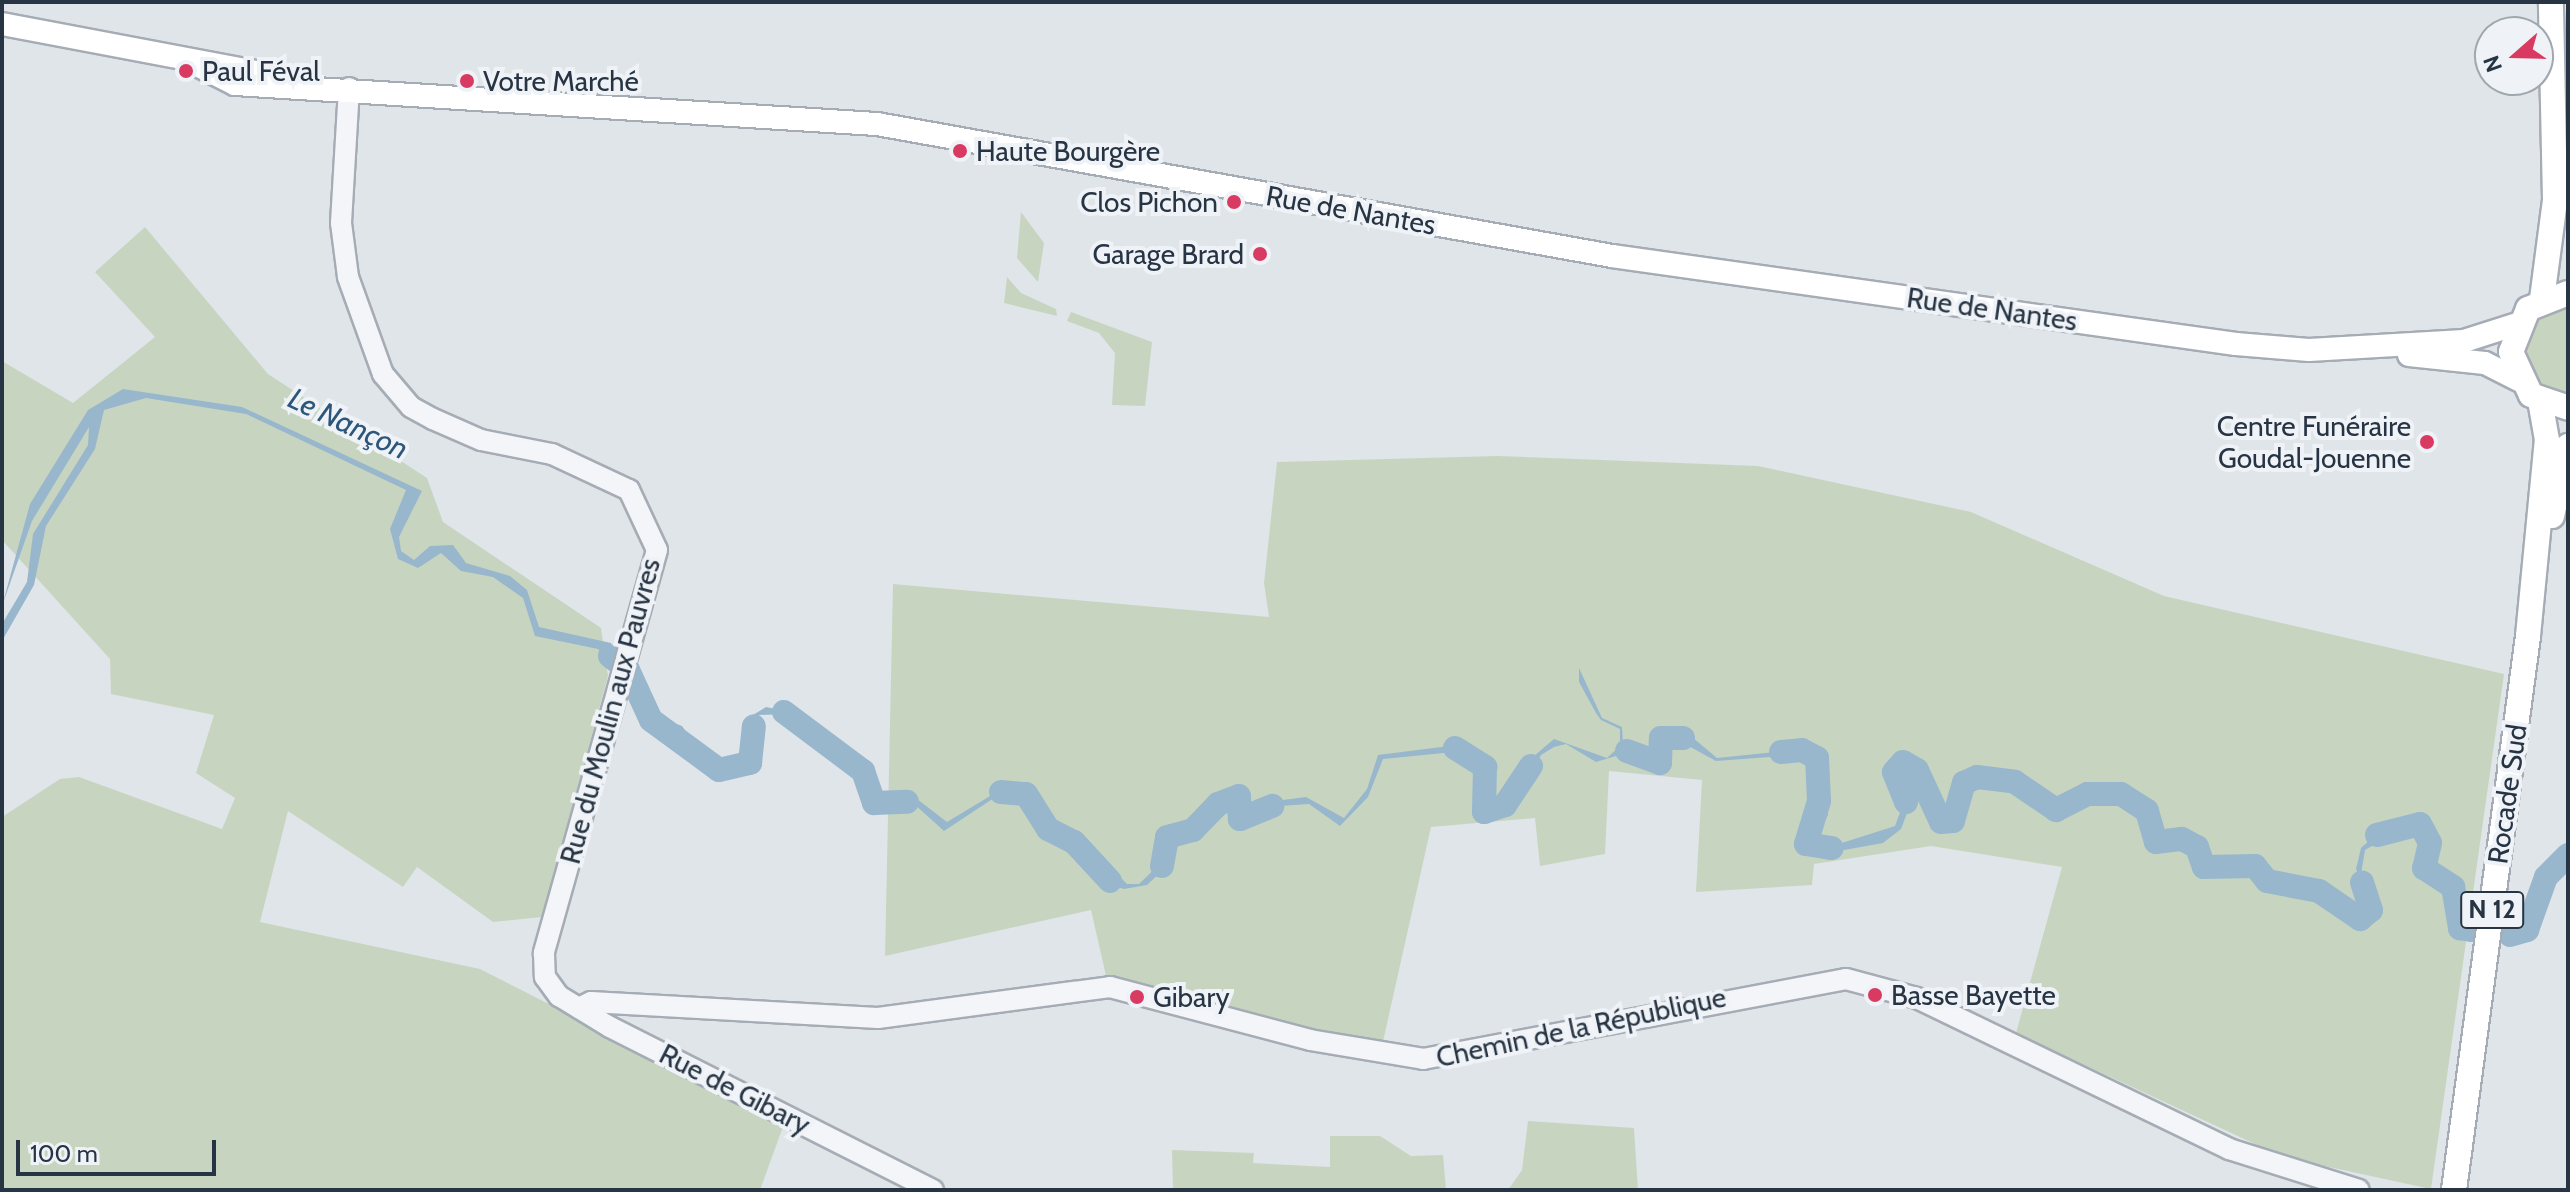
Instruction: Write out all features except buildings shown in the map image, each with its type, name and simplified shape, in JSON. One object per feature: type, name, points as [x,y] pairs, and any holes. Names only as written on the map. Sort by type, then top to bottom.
[{"type":"main road","points":[[2542,299],[2552,253],[2556,105],[2551,2]]},
{"type":"main road","name":"Rue de Nantes","points":[[2,24],[185,59],[235,84],[349,88],[877,124],[1612,256],[2236,344],[2353,348],[2464,359],[2518,380]]},
{"type":"main road","points":[[2556,105],[2568,195]]},
{"type":"main road","points":[[2568,293],[2542,299],[2517,324],[2511,352],[2518,380],[2540,401],[2568,408]]},
{"type":"main road","name":"Rue de Nantes","points":[[2353,348],[2486,339],[2517,324]]},
{"type":"main road","name":"Rocade Sud","points":[[2455,1186],[2528,636],[2547,440],[2540,401]]},
{"type":"main road","name":"Rocade Sud","points":[[2528,636],[2568,446]]},
{"type":"street","name":"Rue du Moulin aux Pauvres","points":[[349,88],[341,223],[348,277],[383,374],[411,407],[433,419],[481,440],[552,454],[629,490],[657,550],[628,643],[544,953],[545,977]]},
{"type":"street","name":"Rue de Gibary","points":[[545,977],[579,1008],[933,1190]]},
{"type":"street","name":"Chemin de la République","points":[[579,1008],[591,1002],[878,1018],[1110,987],[1310,1040],[1423,1059],[1846,979],[1917,998],[2229,1149],[2359,1190]]},
{"type":"green space","points":[[1021,212],[1044,243],[1038,282],[1017,258]]},
{"type":"green space","points":[[145,227],[268,374],[427,478],[443,522],[601,628],[608,676],[542,917],[493,922],[417,867],[403,887],[288,811],[260,922],[480,969],[784,1124],[760,1190],[2,1190],[2,817],[60,779],[79,777],[222,829],[235,798],[196,773],[214,715],[111,694],[110,659],[2,540],[2,361],[73,403],[155,337],[95,272]]},
{"type":"green space","points":[[1007,277],[1021,293],[1056,309],[1057,316],[1004,303]]},
{"type":"green space","points":[[2568,302],[2568,401],[2544,395],[2520,367],[2529,320]]},
{"type":"green space","points":[[1071,312],[1152,342],[1145,406],[1112,405],[1115,353],[1099,333],[1067,321]]},
{"type":"green space","points":[[1497,456],[1758,466],[1971,512],[2164,596],[2504,674],[2431,1189],[2283,1157],[2016,1033],[2062,867],[1931,846],[1814,864],[1812,885],[1696,892],[1702,780],[1609,771],[1605,854],[1540,866],[1535,818],[1431,827],[1380,1055],[1106,976],[1091,910],[885,956],[893,584],[1269,617],[1264,583],[1277,462]]},
{"type":"green space","points":[[1528,1121],[1634,1128],[1638,1190],[1508,1190],[1522,1170]]},
{"type":"green space","points":[[1330,1136],[1380,1136],[1411,1156],[1443,1155],[1446,1190],[1173,1190],[1172,1150],[1254,1153],[1253,1163],[1330,1167]]},
{"type":"water","points":[[123,389],[242,407],[422,491],[399,537],[401,551],[414,560],[430,546],[453,545],[466,563],[510,576],[527,590],[539,627],[611,643],[614,666],[598,649],[535,636],[523,598],[493,577],[461,571],[441,553],[418,568],[398,559],[390,529],[406,490],[246,414],[146,398],[104,410],[95,449],[46,526],[34,585],[2,641],[2,624],[27,582],[33,534],[88,445],[89,427],[32,521],[2,606],[30,504],[88,410]]},
{"type":"water","points":[[628,664],[639,672],[649,714],[682,726],[703,756],[744,768],[752,761],[753,715],[766,707],[786,711],[815,723],[874,776],[872,794],[881,804],[917,799],[947,822],[995,793],[1022,787],[1045,805],[1050,826],[1087,844],[1127,884],[1139,884],[1167,857],[1164,838],[1196,829],[1207,810],[1240,790],[1245,789],[1250,817],[1275,801],[1306,797],[1344,818],[1367,789],[1378,755],[1457,745],[1490,757],[1492,806],[1511,801],[1527,762],[1554,739],[1607,758],[1620,746],[1620,729],[1601,720],[1596,713],[1579,682],[1579,668],[1602,718],[1622,727],[1623,746],[1655,764],[1654,741],[1666,731],[1692,737],[1717,758],[1813,748],[1824,756],[1828,815],[1812,843],[1823,849],[1895,826],[1905,799],[1884,766],[1897,754],[1928,775],[1947,823],[1959,818],[1956,785],[1984,775],[2002,773],[2032,784],[2062,810],[2077,791],[2134,789],[2154,801],[2161,841],[2185,834],[2207,849],[2208,867],[2253,861],[2278,884],[2331,890],[2357,917],[2371,912],[2356,869],[2361,848],[2383,828],[2404,820],[2406,826],[2365,850],[2361,874],[2373,913],[2363,923],[2338,912],[2327,895],[2267,884],[2255,866],[2204,870],[2201,850],[2181,841],[2157,846],[2149,811],[2125,797],[2084,797],[2063,814],[2026,789],[1991,778],[1964,787],[1960,819],[1957,825],[1940,826],[1927,785],[1904,764],[1894,771],[1909,808],[1901,829],[1883,843],[1822,854],[1805,843],[1821,810],[1820,761],[1811,754],[1716,761],[1672,737],[1659,745],[1666,761],[1658,770],[1629,752],[1596,762],[1566,744],[1554,747],[1541,755],[1514,803],[1486,815],[1487,767],[1464,751],[1383,759],[1368,797],[1340,826],[1309,804],[1280,806],[1242,823],[1242,797],[1218,809],[1196,833],[1168,839],[1170,860],[1163,870],[1147,885],[1124,889],[1108,884],[1080,847],[1044,827],[1038,804],[1020,793],[994,798],[944,831],[914,804],[879,809],[870,796],[866,774],[809,724],[785,714],[759,715],[755,763],[741,772],[720,774],[644,714]]},
{"type":"waterway","name":"Le Nançon","points":[[610,656],[628,670],[651,720],[719,770],[750,763],[754,726]]},
{"type":"waterway","name":"Le Nançon","points":[[784,712],[863,771],[874,803],[907,802]]},
{"type":"waterway","name":"Le Nançon","points":[[1627,751],[1660,763],[1661,738],[1683,738]]},
{"type":"waterway","name":"Le Nançon","points":[[1455,748],[1485,767],[1484,812],[1505,805],[1531,766]]},
{"type":"waterway","name":"Le Nançon","points":[[1781,752],[1802,750],[1817,758],[1819,801],[1806,844],[1832,848]]},
{"type":"waterway","name":"Le Nançon","points":[[1906,802],[1894,772],[1903,762],[1917,770],[1941,822],[1953,821],[1964,783],[1977,777],[2015,782],[2056,810],[2087,794],[2121,794],[2147,811],[2156,842],[2182,839],[2197,847],[2204,867],[2255,866],[2267,881],[2319,891],[2360,919],[2371,910],[2362,882]]},
{"type":"waterway","name":"Le Nançon","points":[[1001,792],[1026,794],[1048,829],[1074,842],[1110,881]]},
{"type":"waterway","name":"Le Nançon","points":[[1162,866],[1167,837],[1193,830],[1218,804],[1239,796],[1240,819],[1272,806]]},
{"type":"waterway","name":"Le Nançon","points":[[2377,835],[2420,824],[2430,843],[2424,868],[2453,887],[2460,928],[2471,930]]},
{"type":"waterway","name":"Le Nançon","points":[[2510,935],[2527,930],[2546,877],[2568,855]]},
{"type":"place","name":"Paul Féval","points":[[186,71]]},
{"type":"place","name":"Votre Marché","points":[[467,81]]},
{"type":"place","name":"Haute Bourgère","points":[[960,151]]},
{"type":"place","name":"Clos Pichon","points":[[1234,202]]},
{"type":"place","name":"Garage Brard","points":[[1260,254]]},
{"type":"place","name":"Centre Funéraire Goudal-Jouenne","points":[[2427,442]]},
{"type":"place","name":"Basse Bayette","points":[[1875,995]]},
{"type":"place","name":"Gibary","points":[[1137,997]]}]
